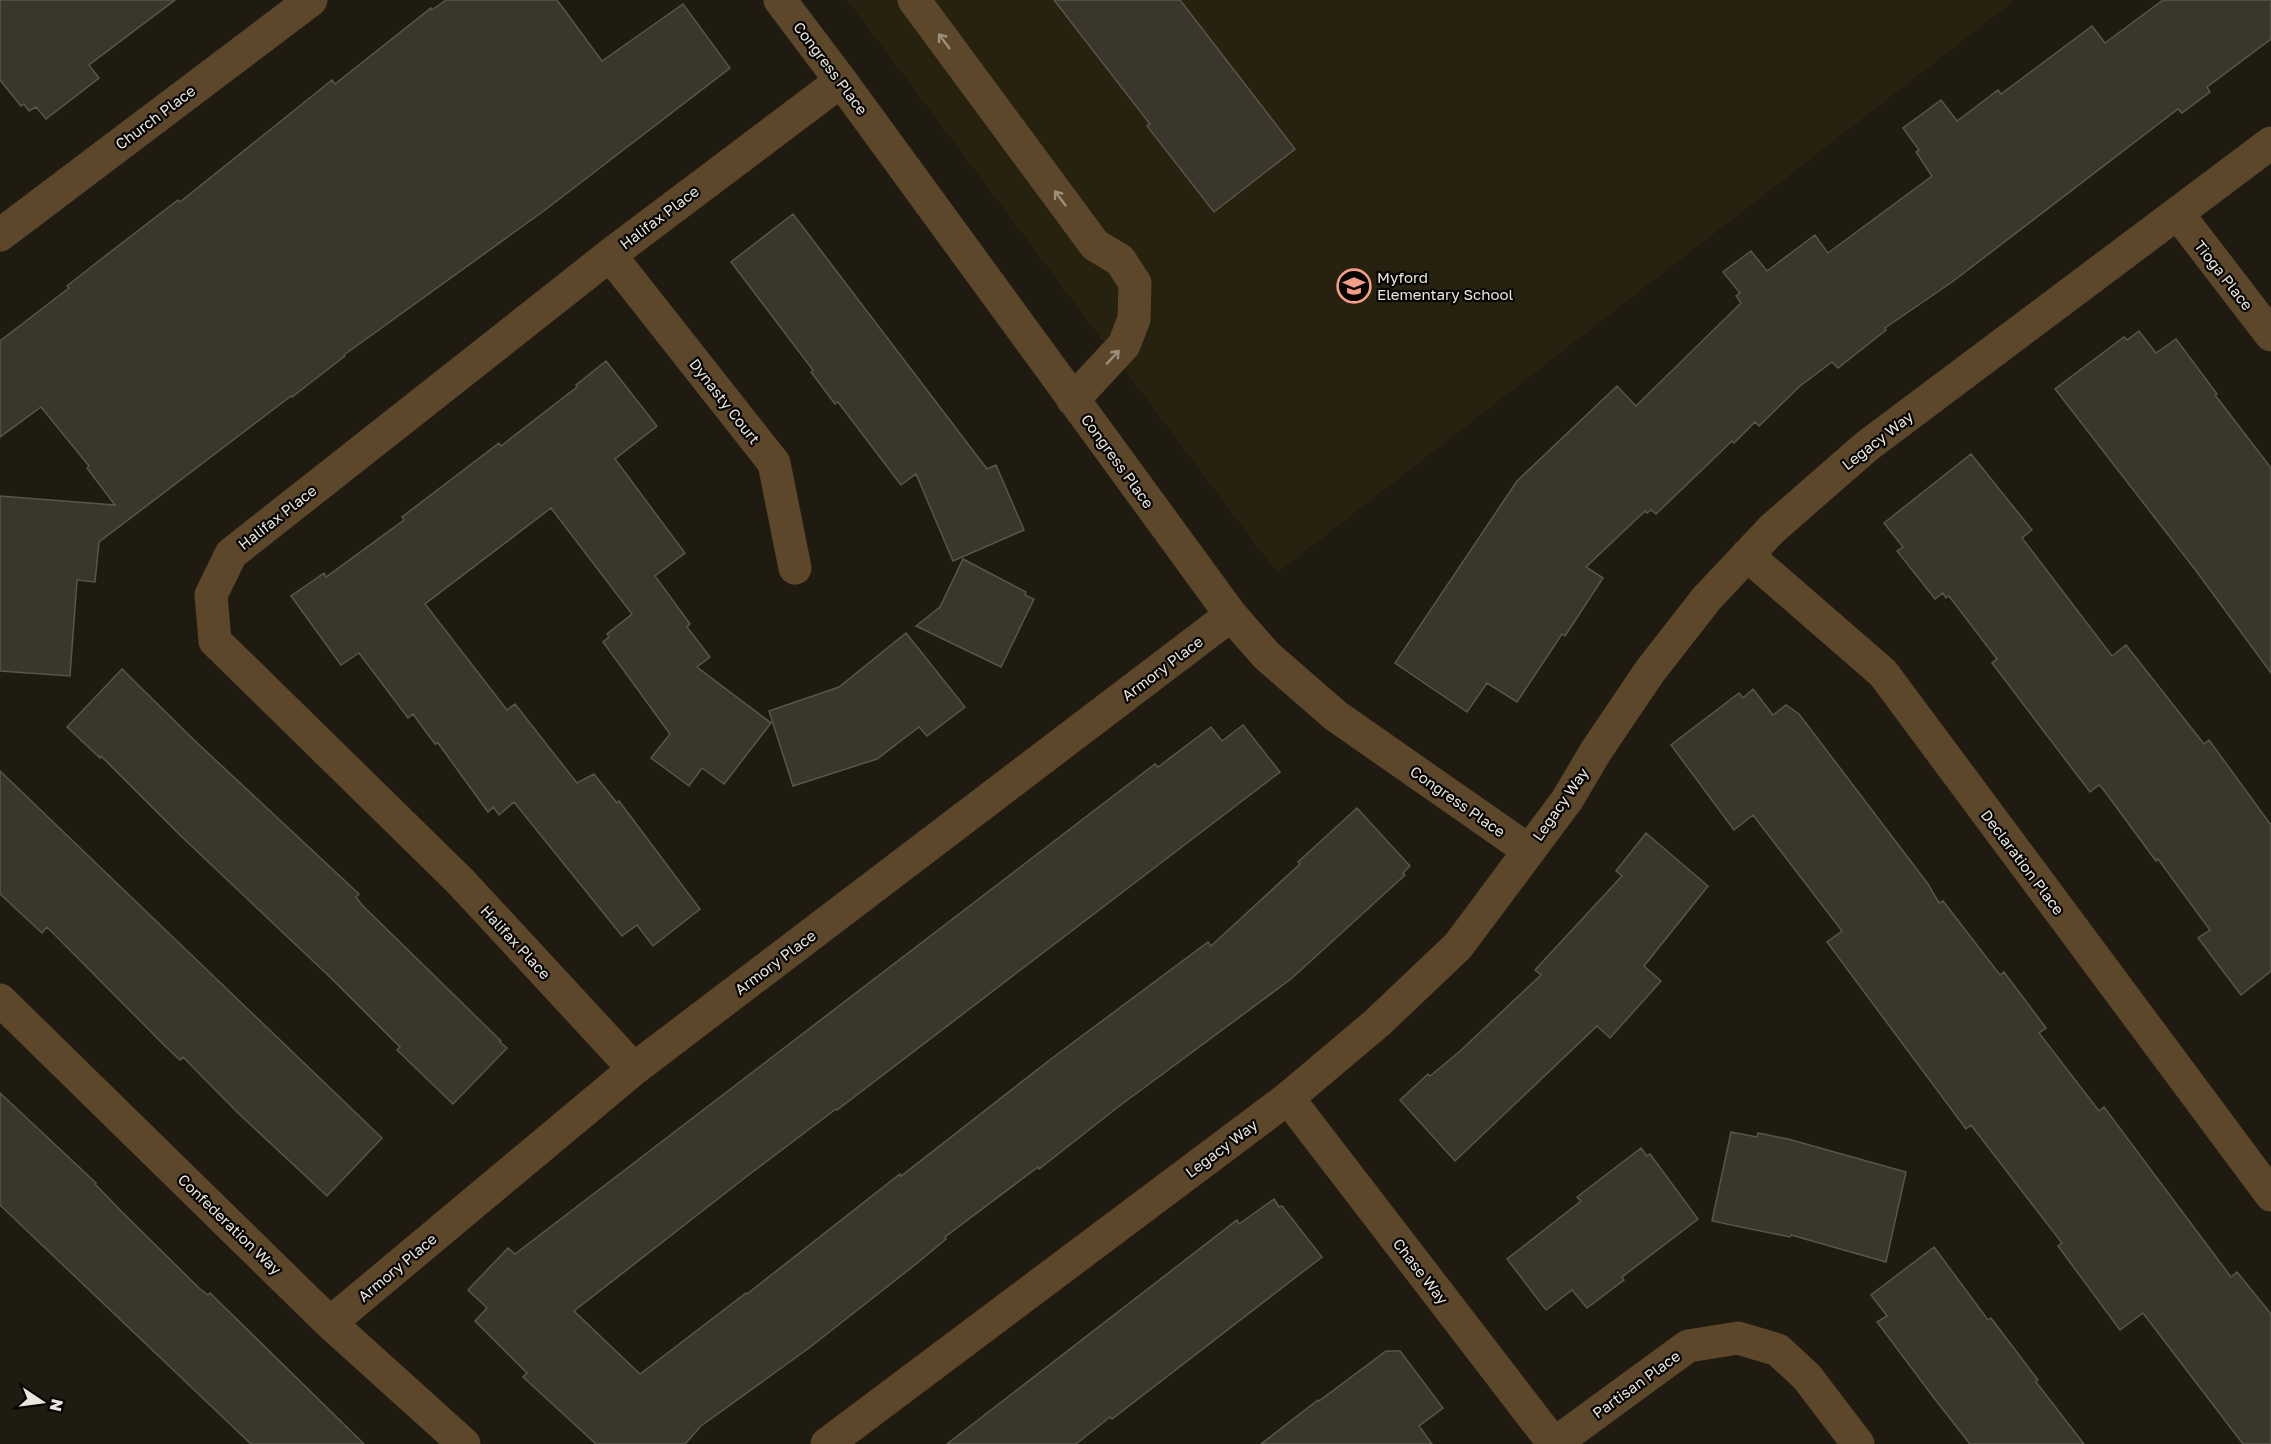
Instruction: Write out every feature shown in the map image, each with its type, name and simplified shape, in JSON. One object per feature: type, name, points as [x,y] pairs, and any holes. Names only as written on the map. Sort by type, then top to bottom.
[{"type":"street","name":"Church Place","points":[[2,228],[311,0]]},
{"type":"street","points":[[914,0],[1095,245],[1120,260],[1135,283],[1134,319],[1124,345],[1073,400]]},
{"type":"street","name":"Congress Place","points":[[786,2],[1231,615],[1268,656],[1336,716],[1528,850]]},
{"type":"street","name":"Halifax Place","points":[[634,1069],[460,881],[215,641],[211,595],[231,554],[610,255],[842,81]]},
{"type":"street","name":"Legacy Way","points":[[827,1444],[1288,1098],[1377,1023],[1458,946],[1567,800],[1596,751],[1650,671],[1707,598],[1772,529],[1867,447],[2271,143]]},
{"type":"street","name":"Tioga Place","points":[[2178,214],[2271,335]]},
{"type":"street","name":"Dynasty Court","points":[[610,255],[774,463],[795,568]]},
{"type":"street","name":"Declaration Place","points":[[1748,555],[1883,673],[2271,1195]]},
{"type":"street","name":"Armory Place","points":[[330,1323],[634,1069],[1231,615]]},
{"type":"street","name":"Confederation Way","points":[[0,1000],[330,1323],[464,1444]]},
{"type":"street","name":"Chase Way","points":[[1288,1098],[1554,1444]]},
{"type":"street","name":"Partisan Place","points":[[1554,1444],[1688,1346],[1738,1338],[1778,1350],[1807,1377],[1858,1444]]},
{"type":"shaded area","name":"Myford Elementary School","points":[[847,0],[2015,0],[1277,573]]},
{"type":"building","points":[[0,0],[175,0],[89,65],[99,78],[46,119],[36,107],[29,111],[24,104],[21,106],[0,80]]},
{"type":"building","points":[[446,0],[557,0],[602,61],[683,4],[730,68],[545,210],[344,355],[292,397],[99,542],[95,582],[77,580],[70,676],[0,671],[0,496],[115,505],[87,468],[89,466],[41,407],[0,437],[0,341],[69,288],[67,286],[100,260],[178,200],[180,202],[332,80],[335,84],[431,8],[432,10]]},
{"type":"building","points":[[1054,0],[1180,0],[1295,149],[1214,212],[1147,126],[1150,124]]},
{"type":"building","points":[[2163,0],[2271,0],[2271,39],[2207,87],[2210,92],[2182,113],[2178,109],[1952,282],[1885,328],[1886,330],[1838,368],[1832,362],[1800,386],[1759,426],[1755,422],[1734,443],[1732,441],[1656,514],[1651,510],[1647,513],[1645,511],[1586,567],[1603,578],[1565,636],[1562,634],[1517,702],[1487,683],[1467,712],[1395,663],[1517,481],[1617,386],[1636,406],[1741,303],[1736,296],[1740,293],[1723,272],[1751,251],[1767,271],[1815,235],[1828,253],[1932,176],[1916,152],[1919,150],[1903,128],[1941,100],[1957,121],[1998,90],[2001,94],[2092,26],[2105,43]]},
{"type":"building","points":[[793,214],[987,469],[996,465],[1024,530],[953,561],[916,474],[901,485],[838,402],[835,404],[811,372],[813,370],[731,262]]},
{"type":"building","points":[[2139,331],[2156,353],[2176,339],[2217,394],[2215,395],[2271,468],[2271,673],[2197,572],[2055,389],[2124,337],[2127,340]]},
{"type":"building","points":[[606,361],[657,426],[615,459],[685,553],[655,576],[690,624],[687,627],[710,657],[697,667],[771,723],[724,784],[702,768],[689,786],[651,758],[670,734],[603,642],[609,637],[607,634],[632,614],[551,508],[425,604],[507,710],[515,704],[577,783],[594,774],[617,803],[619,801],[700,909],[653,946],[637,925],[622,936],[514,802],[499,815],[493,807],[488,812],[438,743],[435,744],[413,714],[408,718],[359,653],[341,665],[291,596],[324,573],[326,577],[404,520],[402,517],[499,443],[501,446],[577,387],[576,385]]},
{"type":"building","points":[[1971,454],[2032,530],[2022,538],[2112,656],[2126,645],[2204,744],[2209,740],[2271,825],[2271,971],[2241,995],[2198,938],[2210,930],[2158,859],[2156,861],[2099,785],[2090,792],[1992,663],[1997,659],[1949,596],[1946,598],[1943,593],[1935,599],[1897,551],[1903,547],[1884,523]]},
{"type":"building","points":[[963,559],[1026,592],[1025,595],[1034,599],[1001,667],[916,626],[940,607]]},
{"type":"building","points":[[906,633],[965,707],[927,736],[919,727],[877,759],[793,786],[769,711],[839,687]]},
{"type":"building","points":[[122,669],[194,740],[359,894],[356,897],[362,905],[507,1048],[453,1104],[397,1050],[400,1047],[332,979],[182,837],[101,756],[100,758],[67,727]]},
{"type":"building","points":[[1753,689],[1773,715],[1786,705],[1799,714],[1928,884],[1939,903],[1943,901],[2000,975],[2004,972],[2046,1028],[2039,1033],[2099,1111],[2104,1107],[2231,1277],[2237,1272],[2271,1314],[2271,1444],[2243,1444],[2143,1313],[2120,1330],[2058,1246],[2062,1243],[1971,1125],[1966,1129],[1827,942],[1842,931],[1753,815],[1734,830],[1671,745],[1739,693],[1743,698]]},
{"type":"building","points":[[1243,725],[1280,772],[746,1177],[574,1311],[640,1374],[1051,1059],[1208,942],[1211,946],[1357,808],[1410,866],[1403,873],[1405,875],[1291,979],[945,1237],[946,1239],[916,1264],[809,1348],[701,1426],[685,1444],[596,1444],[523,1377],[527,1373],[475,1321],[487,1308],[468,1290],[508,1248],[515,1254],[1155,764],[1158,767],[1211,727],[1222,741]]},
{"type":"building","points":[[0,771],[382,1138],[327,1196],[237,1112],[183,1057],[180,1060],[165,1046],[47,927],[42,933],[0,894]]},
{"type":"building","points":[[1646,833],[1708,886],[1644,966],[1661,981],[1610,1038],[1597,1026],[1455,1161],[1400,1100],[1428,1074],[1430,1076],[1459,1052],[1541,975],[1535,970],[1622,876],[1616,871]]},
{"type":"building","points":[[0,1093],[96,1183],[199,1288],[208,1295],[210,1293],[364,1444],[251,1444],[0,1205]]},
{"type":"building","points":[[1731,1132],[1757,1137],[1758,1133],[1788,1139],[1906,1172],[1886,1262],[1791,1235],[1790,1237],[1712,1221]]},
{"type":"building","points":[[1641,1148],[1647,1156],[1650,1154],[1698,1219],[1622,1277],[1624,1280],[1587,1308],[1572,1290],[1546,1310],[1507,1259],[1581,1201],[1577,1197]]},
{"type":"building","points":[[1274,1199],[1322,1257],[1112,1419],[1110,1417],[1076,1444],[947,1444],[1237,1220],[1239,1224]]},
{"type":"building","points":[[1934,1247],[1988,1320],[1991,1318],[2038,1380],[2036,1382],[2084,1444],[1970,1444],[1934,1398],[1877,1322],[1887,1316],[1871,1295]]},
{"type":"building","points":[[1386,1351],[1400,1351],[1443,1408],[1419,1426],[1432,1444],[1261,1444],[1318,1400]]},
{"type":"place","name":"Myford Elementary School","points":[[1354,286]]}]
